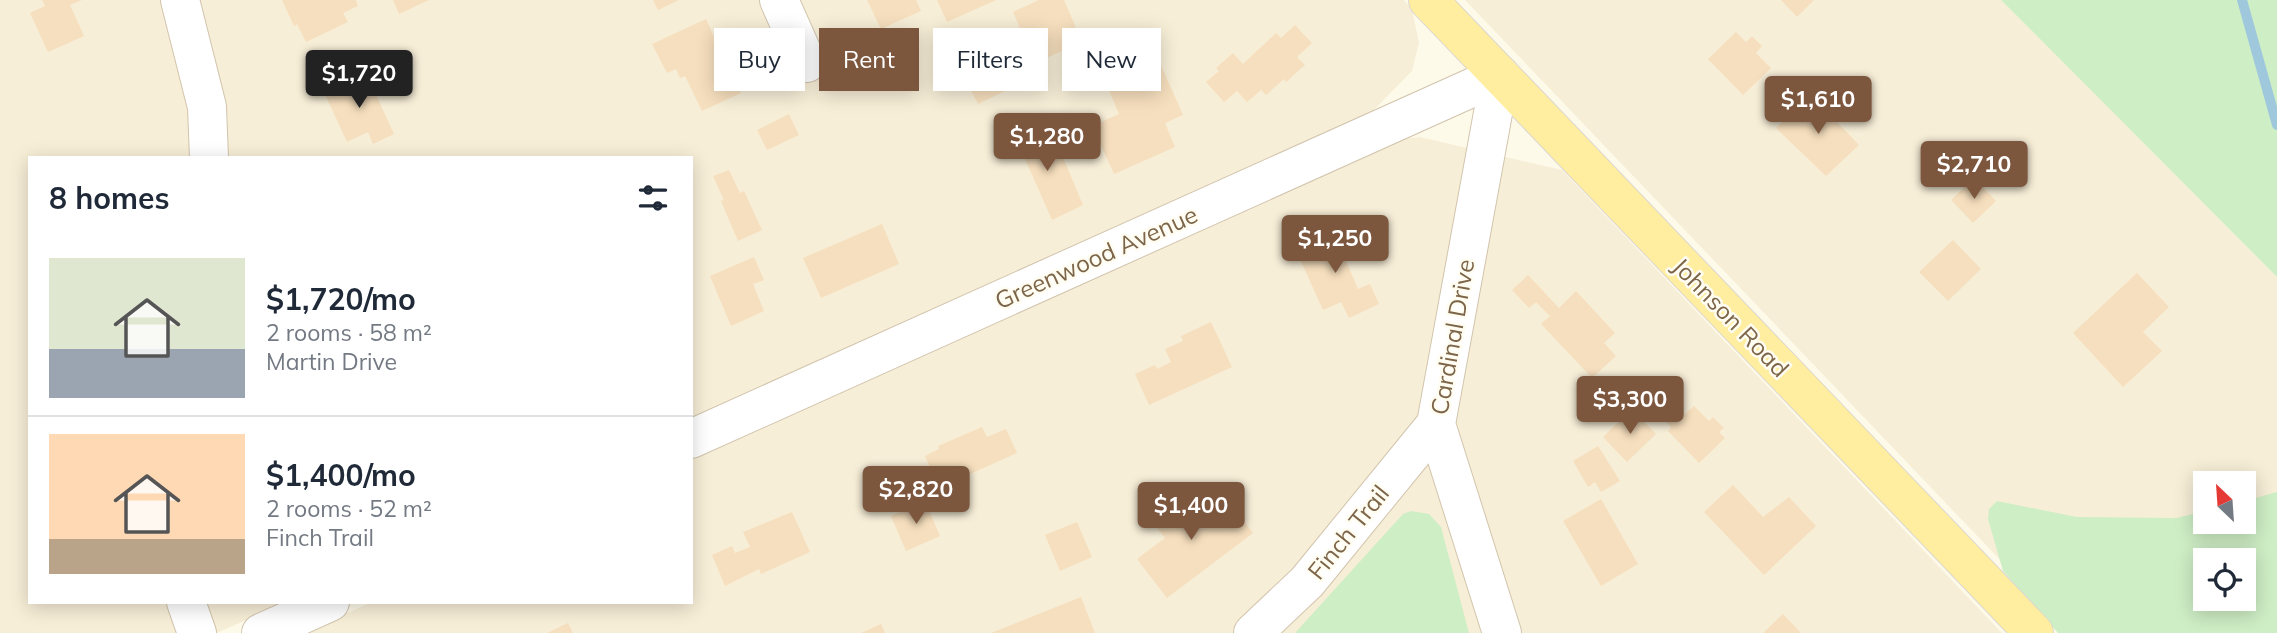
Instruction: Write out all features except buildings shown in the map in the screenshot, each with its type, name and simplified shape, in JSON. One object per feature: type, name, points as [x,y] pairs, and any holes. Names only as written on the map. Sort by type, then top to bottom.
[{"type":"main road","name":"Johnson Road","points":[[1428,0],[2034,633]]},
{"type":"street","points":[[180,0],[207,107],[209,156]]},
{"type":"street","points":[[779,0],[807,64]]},
{"type":"street","name":"Cardinal Drive","points":[[1500,75],[1436,424],[1502,633]]},
{"type":"street","name":"Greenwood Avenue","points":[[693,438],[1500,75]]},
{"type":"street","name":"Finch Trail","points":[[1253,633],[1307,582],[1436,424]]},
{"type":"street","points":[[187,604],[197,633]]},
{"type":"street","points":[[261,633],[326,604]]},
{"type":"shaded area","points":[[0,0],[1404,0],[1412,9],[1419,43],[1412,71],[1369,115],[693,419],[693,156],[28,156],[28,604],[282,604],[217,633],[0,633]]},
{"type":"shaded area","points":[[1465,0],[2001,0],[2277,277],[2277,633],[2070,633]]},
{"type":"shaded area","points":[[1420,137],[1562,170],[2002,633],[303,633],[368,604],[693,604],[693,457],[1398,139]]},
{"type":"green space","points":[[2001,0],[2277,0],[2277,277]]},
{"type":"green space","points":[[2277,492],[2277,633],[2058,633],[2003,571],[1988,519],[1989,509],[1997,501],[2077,517],[2176,518],[2193,514],[2193,534],[2256,534],[2256,498]]},
{"type":"green space","points":[[1411,511],[1429,514],[1441,527],[1469,633],[1295,633],[1403,514]]},
{"type":"waterway","points":[[2242,0],[2277,125]]}]
